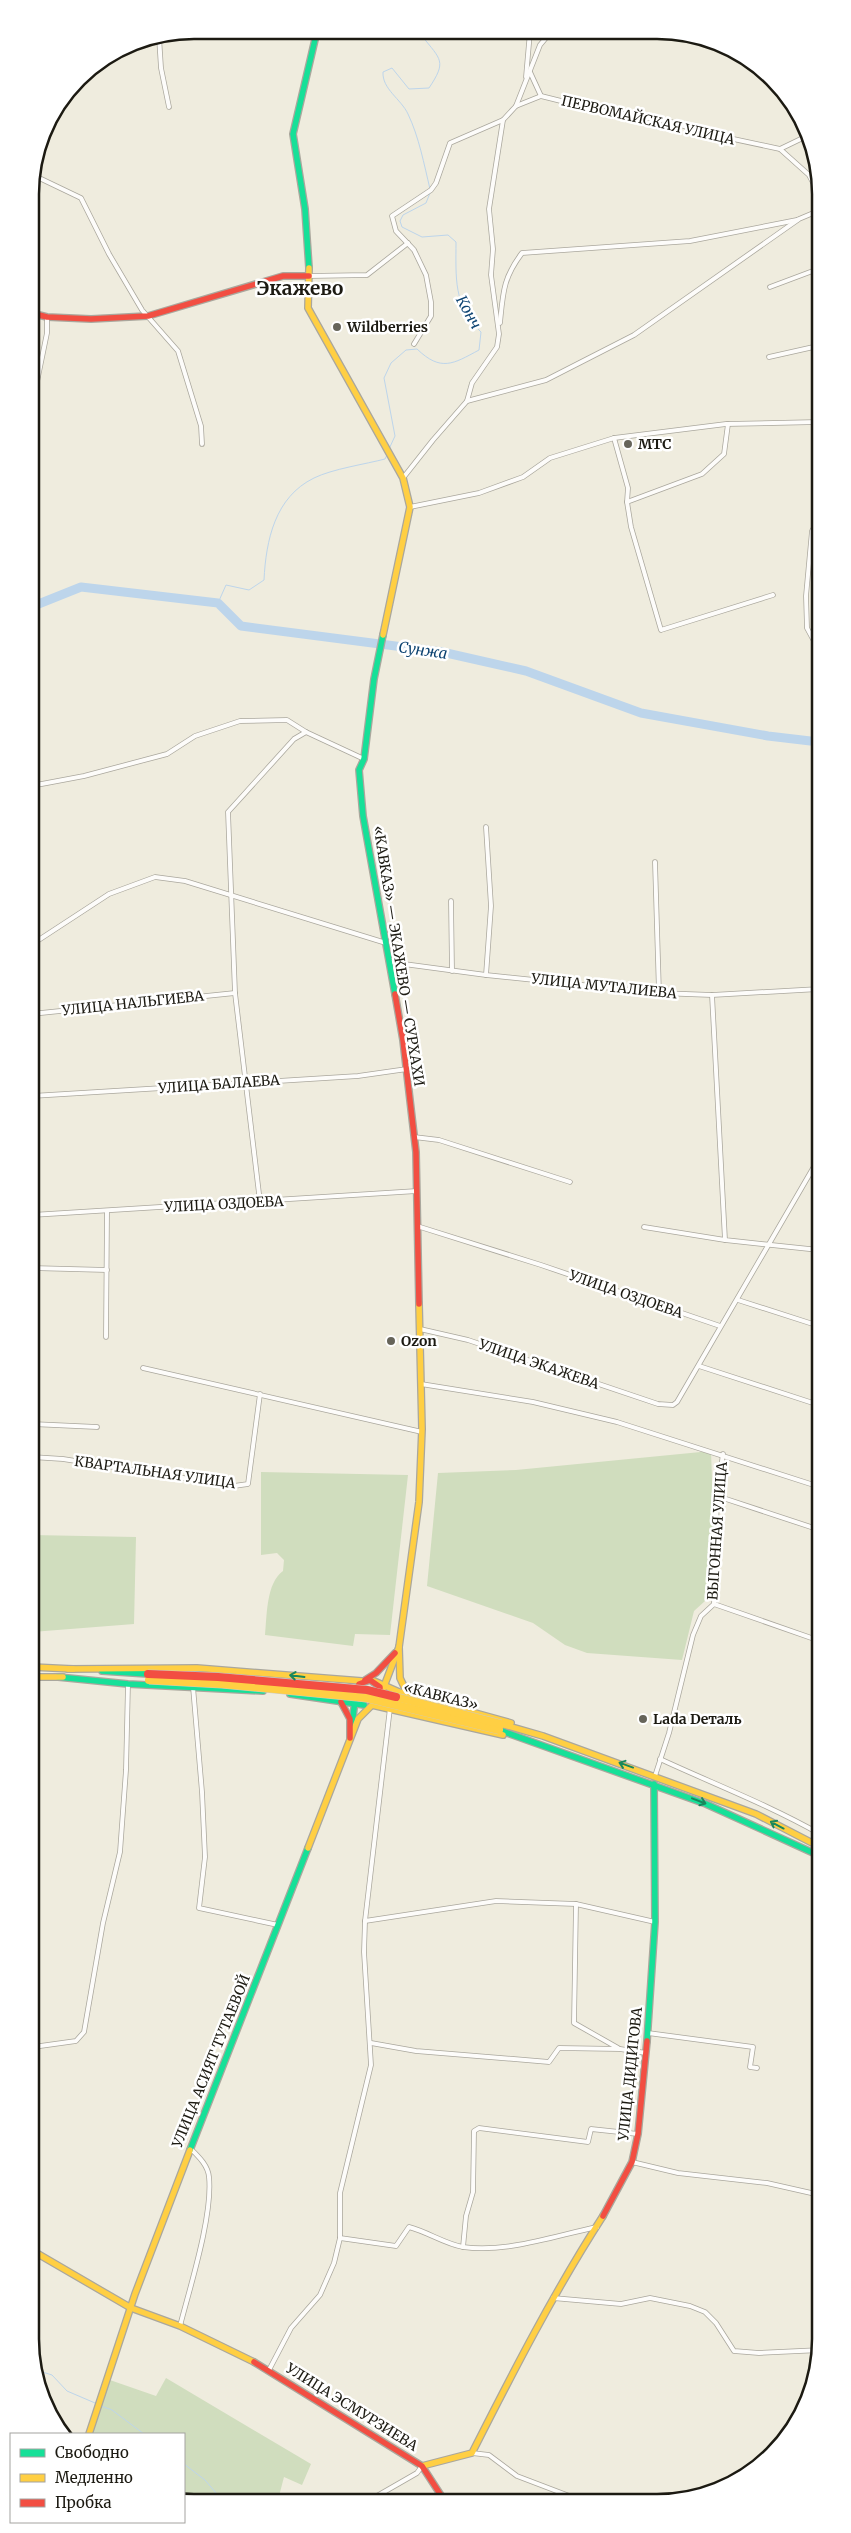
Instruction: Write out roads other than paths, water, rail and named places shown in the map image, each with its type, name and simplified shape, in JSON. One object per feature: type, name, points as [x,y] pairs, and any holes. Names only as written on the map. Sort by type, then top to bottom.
[{"type":"main road","points":[[315,39],[293,134],[305,209],[309,276],[308,308],[392,462],[403,478],[410,507]]},
{"type":"main road","points":[[39,315],[91,319],[148,316],[283,276],[309,276]]},
{"type":"main road","name":"«КАВКАЗ» — ЭКАЖЕВО — СУРХАХИ","points":[[399,1647],[419,1502],[422,1432],[417,1192],[407,1069],[387,943],[363,816],[359,770],[364,759],[374,679],[410,507]]},
{"type":"main road","points":[[350,1738],[356,1687],[376,1673],[399,1647]]},
{"type":"main road","points":[[58,1677],[128,1684],[280,1692],[355,1704],[373,1705],[381,1696],[399,1647]]},
{"type":"main road","points":[[399,1647],[398,1674],[403,1689],[408,1695]]},
{"type":"main road","points":[[68,1669],[167,1666],[277,1673],[339,1681],[374,1681],[408,1695],[502,1719],[543,1736]]},
{"type":"main road","name":"«КАВКАЗ»","points":[[39,1667],[367,1698],[543,1736],[654,1780],[812,1852]]},
{"type":"main road","name":"«КАВКАЗ»","points":[[39,1677],[149,1677]]},
{"type":"main road","points":[[374,1681],[380,1687],[381,1696]]},
{"type":"main road","points":[[356,1695],[364,1705]]},
{"type":"main road","points":[[341,1702],[348,1710],[351,1720],[350,1738]]},
{"type":"main road","name":"«КАВКАЗ»","points":[[373,1705],[539,1744],[654,1780],[756,1814],[812,1843]]},
{"type":"main road","name":"УЛИЦА АСИЯТ ТУТАЕВОЙ","points":[[89,2433],[131,2308],[190,2148],[279,1925],[350,1738],[358,1720],[373,1705]]},
{"type":"main road","name":"«КАВКАЗ»","points":[[500,1727],[539,1744]]},
{"type":"main road","name":"УЛИЦА ДИДИГОВА","points":[[472,2453],[527,2343],[567,2272],[597,2227],[632,2162],[638,2134],[648,2034],[655,1922],[654,1780]]},
{"type":"main road","name":"УЛИЦА ЭСМУРЗИЕВА","points":[[39,2254],[131,2308],[180,2326],[269,2370],[422,2466]]},
{"type":"main road","points":[[440,2494],[422,2466],[472,2453]]},
{"type":"street","points":[[526,84],[529,39]]},
{"type":"street","points":[[414,344],[431,316],[431,302],[426,275],[414,250],[396,231],[392,216],[430,190],[436,183],[450,144],[503,120],[516,106],[540,45],[545,39]]},
{"type":"street","points":[[160,43],[161,68],[168,107]]},
{"type":"street","points":[[516,106],[541,96],[530,72]]},
{"type":"street","name":"ПЕРВОМАЙСКАЯ УЛИЦА","points":[[541,96],[593,110],[671,122],[710,134],[780,149]]},
{"type":"street","points":[[499,334],[491,275],[493,249],[489,209],[503,120]]},
{"type":"street","points":[[802,139],[780,149],[809,175],[812,180]]},
{"type":"street","points":[[40,177],[81,198],[109,254],[142,310],[178,351],[201,426],[202,444]]},
{"type":"street","points":[[403,478],[432,440],[467,400],[472,383],[497,347],[502,296],[508,271],[522,253],[690,241],[799,219],[812,214]]},
{"type":"street","points":[[467,400],[546,380],[605,351],[634,335],[799,219]]},
{"type":"street","points":[[309,276],[367,275],[408,243]]},
{"type":"street","points":[[770,287],[812,271]]},
{"type":"street","points":[[39,372],[47,333],[47,317]]},
{"type":"street","points":[[769,357],[812,347]]},
{"type":"street","points":[[410,507],[479,493],[523,477],[550,458],[614,438],[728,424],[812,422]]},
{"type":"street","points":[[627,502],[702,474],[724,454],[728,424]]},
{"type":"street","points":[[614,438],[628,488],[627,502],[637,552],[661,630],[773,595]]},
{"type":"street","points":[[812,531],[806,596],[807,628],[812,635]]},
{"type":"street","points":[[39,784],[84,776],[167,754],[195,736],[240,721],[287,720],[306,732],[364,759]]},
{"type":"street","points":[[260,1202],[253,1130],[244,1082],[234,993],[228,812],[294,739],[306,732]]},
{"type":"street","points":[[486,827],[491,906],[486,975]]},
{"type":"street","points":[[655,862],[660,993]]},
{"type":"street","points":[[39,940],[109,894],[155,877],[185,881],[387,943]]},
{"type":"street","points":[[451,900],[452,971]]},
{"type":"street","name":"УЛИЦА МУТАЛИЕВА","points":[[389,962],[486,975],[660,993],[712,995],[812,989]]},
{"type":"street","name":"УЛИЦА НАЛЬГИЕВА","points":[[39,1013],[234,993]]},
{"type":"street","points":[[712,995],[725,1240]]},
{"type":"street","name":"УЛИЦА БАЛАЕВА","points":[[39,1096],[358,1076],[407,1069]]},
{"type":"street","points":[[414,1137],[440,1140],[570,1182]]},
{"type":"street","points":[[812,1170],[768,1244],[738,1300],[720,1326],[699,1366],[812,1403]]},
{"type":"street","name":"УЛИЦА ОЗДОЕВА","points":[[39,1215],[417,1192]]},
{"type":"street","points":[[106,1337],[107,1211]]},
{"type":"street","name":"УЛИЦА ОЗДОЕВА","points":[[417,1226],[541,1265],[720,1326]]},
{"type":"street","points":[[644,1227],[725,1240],[812,1249]]},
{"type":"street","points":[[39,1268],[107,1270]]},
{"type":"street","points":[[738,1300],[812,1324]]},
{"type":"street","name":"УЛИЦА ЭКАЖЕВА","points":[[420,1329],[468,1340],[658,1404],[673,1405],[677,1402],[699,1366]]},
{"type":"street","points":[[144,1368],[422,1432]]},
{"type":"street","points":[[421,1384],[532,1402],[617,1422],[723,1454],[812,1484]]},
{"type":"street","name":"КВАРТАЛЬНАЯ УЛИЦА","points":[[39,1457],[63,1459],[234,1486],[248,1484],[260,1394]]},
{"type":"street","points":[[39,1424],[97,1427]]},
{"type":"street","name":"ВЫГОННАЯ УЛИЦА","points":[[654,1780],[669,1733],[693,1635],[701,1616],[714,1604],[717,1496],[723,1454]]},
{"type":"street","points":[[717,1496],[812,1527]]},
{"type":"street","points":[[714,1604],[812,1638]]},
{"type":"street","points":[[39,2046],[76,2040],[84,2032],[103,1923],[120,1852],[126,1770],[128,1684]]},
{"type":"street","points":[[193,1687],[202,1783],[204,1848],[199,1908],[279,1925]]},
{"type":"street","points":[[269,2370],[291,2328],[320,2296],[334,2263],[340,2238],[340,2193],[371,2065],[371,2043],[367,2026],[365,1921],[390,1708]]},
{"type":"street","points":[[660,1759],[774,1809],[812,1830]]},
{"type":"street","points":[[365,1921],[496,1900],[576,1904],[655,1922]]},
{"type":"street","points":[[576,1904],[574,2023],[620,2049]]},
{"type":"street","points":[[648,2034],[753,2046],[750,2067],[757,2068]]},
{"type":"street","points":[[371,2043],[416,2051],[548,2062],[559,2048],[620,2049],[646,2053]]},
{"type":"street","points":[[463,2247],[466,2216],[473,2192],[474,2131],[479,2128],[588,2142],[591,2129],[638,2134]]},
{"type":"street","points":[[180,2326],[206,2218],[209,2176],[201,2160],[190,2148]]},
{"type":"street","points":[[632,2162],[678,2173],[767,2183],[812,2193]]},
{"type":"street","points":[[340,2238],[396,2246],[409,2227],[426,2231],[463,2247],[491,2248],[597,2227]]},
{"type":"street","points":[[553,2298],[621,2304],[650,2298],[690,2306],[705,2312],[734,2350],[759,2353],[812,2350]]},
{"type":"street","points":[[472,2453],[489,2454],[517,2476],[564,2494]]},
{"type":"street","points":[[380,2494],[417,2473],[422,2466]]},
{"type":"waterway","name":"Конч","points":[[425,39],[434,50],[440,66],[429,88],[409,89],[392,68],[383,72],[383,78],[405,109],[412,123],[430,189]]},
{"type":"waterway","name":"Конч","points":[[389,449],[395,436],[384,378],[391,363],[406,350],[417,349],[433,361],[440,363],[454,362],[479,350],[481,332],[465,312],[458,290],[456,242],[448,235],[422,237],[402,227],[400,221],[403,215],[426,203],[430,193]]},
{"type":"waterway","name":"Конч","points":[[218,603],[226,585],[249,590],[264,580],[267,550],[275,521],[290,496],[301,486],[321,475],[385,459],[387,455]]},
{"type":"waterway","name":"Сунжа","points":[[39,604],[81,587],[218,603],[241,626],[442,652],[526,671],[641,713],[768,736],[812,741]]},
{"type":"waterway","points":[[43,2372],[52,2375],[67,2391],[95,2403]]},
{"type":"waterway","points":[[101,2406],[112,2410],[143,2433]]},
{"type":"waterway","points":[[185,2465],[205,2480],[217,2494]]},
{"type":"place","name":"Wildberries","points":[[337,327]]},
{"type":"place","name":"МТС","points":[[628,444]]},
{"type":"place","name":"Ozon","points":[[391,1341]]},
{"type":"place","name":"Lada Dеталь","points":[[643,1719]]},
{"type":"district","name":"Экажево","points":[[300,288]]}]
